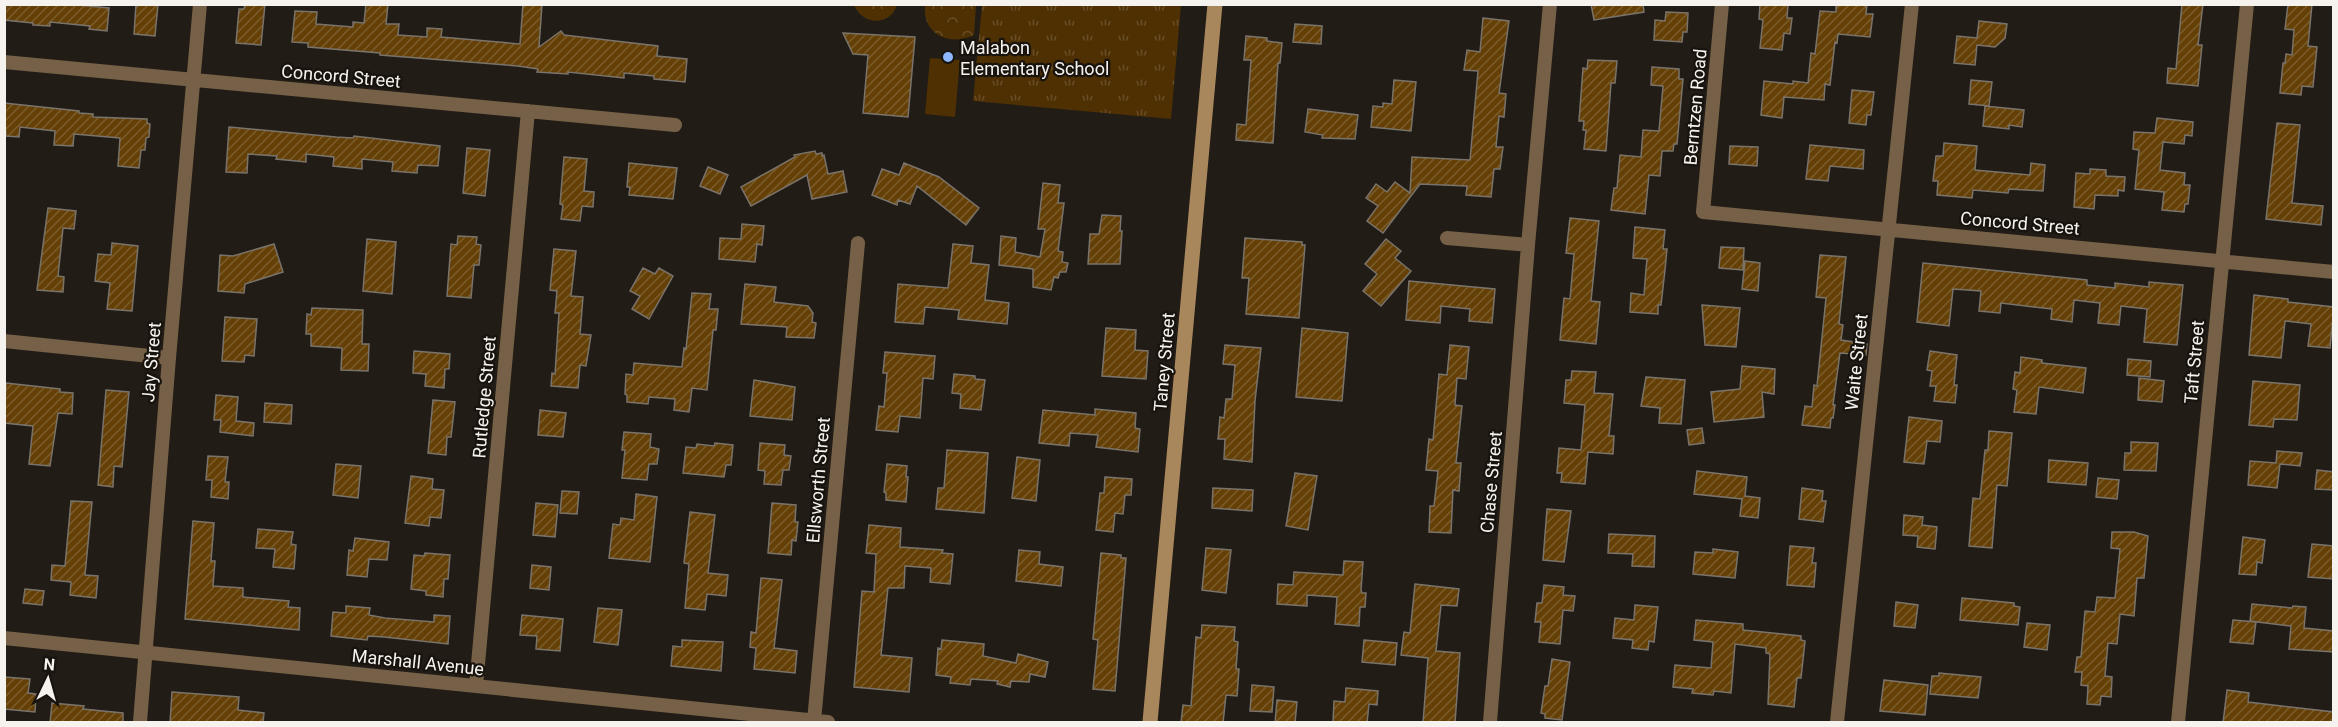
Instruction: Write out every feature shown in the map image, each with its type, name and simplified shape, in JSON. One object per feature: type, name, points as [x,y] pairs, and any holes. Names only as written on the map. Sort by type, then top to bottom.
[{"type":"street","name":"Jay Street","points":[[141,723],[169,358],[200,4]]},
{"type":"street","name":"Taney Street","points":[[1150,723],[1215,4]]},
{"type":"street","name":"Chase Street","points":[[1490,723],[1528,245],[1550,4]]},
{"type":"street","name":"Berntzen Road","points":[[1703,212],[1722,4]]},
{"type":"street","name":"Waite Street","points":[[1837,723],[1912,4]]},
{"type":"street","name":"Taft Street","points":[[2178,723],[2247,4]]},
{"type":"street","name":"Concord Street","points":[[4,62],[675,125]]},
{"type":"street","name":"Rutledge Street","points":[[476,686],[528,111]]},
{"type":"street","name":"Concord Street","points":[[1703,212],[2334,272]]},
{"type":"street","points":[[1447,238],[1528,245]]},
{"type":"street","name":"Ellsworth Street","points":[[821,722],[858,243]]},
{"type":"street","points":[[4,341],[169,358]]},
{"type":"street","name":"Marshall Avenue","points":[[4,638],[821,722]]},
{"type":"green space","points":[[854,5],[897,5],[888,17],[876,21],[863,17]]},
{"type":"green space","points":[[925,5],[976,5],[974,35],[955,39],[939,35],[928,24]]},
{"type":"green space","points":[[982,5],[1181,5],[1171,119],[973,101]]},
{"type":"green space","points":[[930,58],[960,60],[955,117],[925,114]]},
{"type":"building","points":[[6,4],[68,4],[109,8],[107,31],[89,29],[90,26],[50,22],[50,26],[33,25],[33,23],[4,20]]},
{"type":"building","points":[[136,4],[158,4],[155,36],[134,34]]},
{"type":"building","points":[[245,4],[265,4],[261,45],[236,43],[239,9],[244,9]]},
{"type":"building","points":[[366,4],[388,4],[386,24],[399,24],[398,35],[427,37],[427,28],[442,29],[441,37],[520,44],[523,4],[542,4],[539,47],[561,31],[564,35],[658,46],[657,56],[687,59],[685,82],[624,73],[624,78],[568,72],[568,74],[537,72],[538,69],[518,66],[380,55],[380,53],[308,47],[308,43],[292,42],[295,11],[317,12],[316,24],[353,27],[353,22],[364,23]]},
{"type":"building","points":[[1591,4],[1643,4],[1644,12],[1594,20]]},
{"type":"building","points":[[1760,4],[1788,4],[1787,18],[1792,18],[1790,34],[1784,33],[1782,50],[1760,48],[1763,20],[1759,19]]},
{"type":"building","points":[[1836,4],[1867,4],[1866,14],[1873,14],[1870,37],[1838,34],[1830,85],[1825,84],[1824,100],[1784,97],[1782,118],[1761,115],[1764,81],[1808,83],[1811,53],[1815,54],[1820,11],[1836,12]]},
{"type":"building","points":[[2182,4],[2203,4],[2198,45],[2202,45],[2198,86],[2167,83],[2168,68],[2176,69]]},
{"type":"building","points":[[2288,4],[2312,4],[2308,46],[2317,47],[2313,87],[2302,86],[2301,95],[2280,93],[2283,63],[2285,63],[2286,54],[2292,55],[2294,30],[2285,29]]},
{"type":"building","points":[[1666,12],[1688,13],[1687,32],[1683,32],[1682,42],[1654,40],[1655,20],[1665,21]]},
{"type":"building","points":[[1483,18],[1509,21],[1499,93],[1506,94],[1504,117],[1499,116],[1496,147],[1503,147],[1500,169],[1494,169],[1491,197],[1466,195],[1467,186],[1420,184],[1383,233],[1367,221],[1378,206],[1366,198],[1376,184],[1387,192],[1395,182],[1410,193],[1412,157],[1470,160],[1478,71],[1464,70],[1467,50],[1480,52]]},
{"type":"building","points":[[1979,21],[2007,24],[2005,38],[1995,47],[1977,45],[1975,65],[1954,63],[1957,36],[1977,38]]},
{"type":"building","points":[[1295,24],[1322,26],[1321,44],[1293,42]]},
{"type":"building","points":[[843,33],[915,37],[908,117],[863,113],[868,55],[853,54]]},
{"type":"building","points":[[1246,36],[1267,38],[1267,41],[1282,43],[1280,63],[1278,63],[1273,143],[1236,140],[1237,124],[1246,125],[1251,60],[1244,60]]},
{"type":"building","points":[[1588,60],[1617,61],[1615,83],[1611,83],[1606,151],[1584,149],[1586,130],[1583,130],[1584,121],[1579,121],[1583,68],[1587,69]]},
{"type":"building","points":[[1652,67],[1679,69],[1679,79],[1683,79],[1677,144],[1674,144],[1673,151],[1662,151],[1660,176],[1649,175],[1645,214],[1611,210],[1614,188],[1617,188],[1620,155],[1641,157],[1643,130],[1659,131],[1663,86],[1651,85]]},
{"type":"building","points":[[1394,80],[1416,82],[1411,131],[1371,127],[1373,106],[1383,107],[1383,103],[1392,104]]},
{"type":"building","points":[[1971,80],[1992,82],[1989,106],[1969,104]]},
{"type":"building","points":[[1852,90],[1874,92],[1871,115],[1867,115],[1866,125],[1849,123]]},
{"type":"building","points":[[4,103],[79,111],[79,113],[93,114],[93,117],[147,119],[147,123],[150,124],[149,137],[146,138],[145,150],[141,150],[139,168],[118,166],[120,138],[74,134],[73,146],[54,145],[55,131],[20,127],[19,137],[6,136]]},
{"type":"building","points":[[1985,106],[2024,110],[2022,127],[2009,125],[2009,129],[1983,126]]},
{"type":"building","points":[[1308,109],[1358,115],[1355,139],[1322,138],[1323,135],[1305,132]]},
{"type":"building","points":[[2157,118],[2193,122],[2192,136],[2185,135],[2184,144],[2163,142],[2160,170],[2185,173],[2184,185],[2190,185],[2188,204],[2185,204],[2184,212],[2162,210],[2164,192],[2135,189],[2139,150],[2133,149],[2134,132],[2155,133]]},
{"type":"building","points":[[2277,123],[2300,125],[2292,203],[2323,206],[2321,225],[2266,219]]},
{"type":"building","points":[[229,127],[336,137],[353,138],[354,136],[440,146],[438,166],[418,165],[417,173],[392,171],[393,162],[362,159],[362,169],[333,166],[334,157],[306,154],[306,162],[276,159],[277,156],[248,154],[247,173],[226,172]]},
{"type":"building","points":[[1944,143],[1977,146],[1975,170],[2030,175],[2031,163],[2045,165],[2043,191],[2009,189],[2008,193],[1973,190],[1972,198],[1937,195],[1938,181],[1933,181],[1936,156],[1943,156]]},
{"type":"building","points":[[1810,145],[1864,150],[1863,169],[1830,166],[1828,181],[1806,179]]},
{"type":"building","points":[[1730,146],[1758,147],[1757,166],[1729,164]]},
{"type":"building","points":[[467,148],[490,150],[485,196],[463,193]]},
{"type":"building","points":[[815,151],[816,154],[824,155],[828,174],[843,171],[847,192],[812,199],[807,175],[751,206],[741,187],[795,157],[794,155]]},
{"type":"building","points":[[564,157],[587,159],[584,191],[594,192],[593,207],[582,206],[580,221],[561,219]]},
{"type":"building","points":[[629,163],[677,168],[673,199],[629,195],[630,187],[627,187]]},
{"type":"building","points":[[904,163],[939,177],[979,208],[966,225],[917,186],[910,204],[898,200],[897,205],[872,195],[882,169],[899,175]]},
{"type":"building","points":[[708,167],[728,175],[720,194],[700,186]]},
{"type":"building","points":[[2090,169],[2106,170],[2106,176],[2125,177],[2124,191],[2118,190],[2118,196],[2095,195],[2094,209],[2074,207],[2076,173],[2090,174]]},
{"type":"building","points":[[1043,183],[1060,185],[1058,203],[1064,203],[1058,251],[1063,252],[1062,262],[1068,263],[1066,272],[1060,272],[1058,278],[1054,277],[1051,290],[1033,287],[1033,269],[999,265],[1001,236],[1016,238],[1015,252],[1040,257],[1045,229],[1038,229]]},
{"type":"building","points":[[48,208],[76,211],[74,229],[63,228],[58,276],[64,277],[63,292],[37,290]]},
{"type":"building","points":[[1102,215],[1121,216],[1120,264],[1088,264],[1090,234],[1099,234]]},
{"type":"building","points":[[1570,218],[1599,221],[1591,301],[1600,302],[1596,344],[1560,340],[1564,298],[1570,299],[1574,254],[1566,253]]},
{"type":"building","points":[[742,224],[764,226],[762,245],[757,244],[755,262],[719,259],[720,238],[741,239]]},
{"type":"building","points":[[1635,227],[1665,230],[1663,249],[1667,249],[1658,314],[1630,312],[1631,293],[1644,295],[1647,259],[1633,258]]},
{"type":"building","points":[[458,236],[477,237],[476,244],[481,245],[479,265],[474,265],[471,298],[447,296],[451,244],[457,245]]},
{"type":"building","points":[[1245,238],[1302,242],[1302,245],[1305,245],[1299,318],[1246,314],[1249,278],[1242,278]]},
{"type":"building","points":[[367,239],[396,242],[392,294],[363,291]]},
{"type":"building","points":[[1386,239],[1401,251],[1395,258],[1411,271],[1381,306],[1363,291],[1377,274],[1365,264]]},
{"type":"building","points":[[112,243],[138,246],[132,311],[107,309],[110,283],[95,281],[98,254],[111,255]]},
{"type":"building","points":[[274,244],[283,272],[245,284],[244,293],[218,291],[220,255],[233,256]]},
{"type":"building","points":[[953,244],[973,246],[971,263],[989,265],[985,300],[1009,303],[1007,324],[958,319],[959,310],[925,307],[923,324],[895,322],[898,284],[948,288]]},
{"type":"building","points":[[1721,247],[1744,248],[1743,270],[1719,268]]},
{"type":"building","points":[[554,249],[576,251],[571,296],[583,297],[580,334],[591,335],[586,366],[580,365],[578,388],[551,386],[552,373],[555,374],[559,313],[555,313],[557,291],[550,290]]},
{"type":"building","points":[[1820,255],[1846,257],[1839,324],[1843,325],[1841,340],[1867,344],[1866,355],[1840,353],[1833,405],[1835,405],[1830,428],[1802,425],[1805,406],[1812,407],[1814,385],[1817,386],[1826,298],[1816,297]]},
{"type":"building","points":[[1745,261],[1760,263],[1758,291],[1742,289]]},
{"type":"building","points":[[1923,263],[2087,280],[2087,285],[2115,288],[2115,283],[2149,287],[2149,282],[2183,285],[2177,345],[2144,342],[2147,309],[2121,306],[2119,325],[2098,323],[2100,303],[2074,300],[2072,322],[2051,319],[2052,309],[2001,303],[2000,313],[1979,311],[1981,291],[1953,289],[1949,326],[1917,322]]},
{"type":"building","points":[[643,268],[655,274],[659,268],[673,276],[649,319],[632,309],[640,296],[630,291]]},
{"type":"building","points":[[1409,281],[1495,289],[1492,323],[1469,321],[1470,309],[1441,306],[1440,323],[1406,320]]},
{"type":"building","points":[[745,284],[776,287],[774,302],[808,306],[813,313],[812,322],[816,323],[814,338],[786,337],[787,327],[741,324]]},
{"type":"building","points":[[692,293],[711,294],[709,309],[718,309],[716,330],[713,330],[707,390],[692,388],[689,412],[674,410],[675,399],[649,397],[648,404],[627,402],[626,374],[633,375],[634,363],[682,367]]},
{"type":"building","points":[[2254,295],[2288,299],[2288,302],[2334,307],[2330,348],[2308,346],[2311,324],[2285,321],[2281,358],[2249,355]]},
{"type":"building","points":[[1702,305],[1740,308],[1736,347],[1705,345]]},
{"type":"building","points":[[312,308],[363,310],[362,344],[369,344],[368,371],[341,370],[342,348],[311,346],[311,334],[306,334],[307,314],[311,315]]},
{"type":"building","points":[[225,317],[257,319],[254,356],[245,355],[244,362],[222,361]]},
{"type":"building","points":[[1106,328],[1136,330],[1135,350],[1148,351],[1146,379],[1102,376]]},
{"type":"building","points":[[1302,328],[1348,333],[1342,401],[1296,397]]},
{"type":"building","points":[[1225,345],[1261,348],[1255,401],[1252,462],[1224,459],[1225,439],[1218,439],[1220,417],[1224,418],[1226,399],[1232,399],[1235,365],[1223,364]]},
{"type":"building","points":[[1450,345],[1469,347],[1466,379],[1457,378],[1455,405],[1462,406],[1456,463],[1461,463],[1459,491],[1453,490],[1451,533],[1429,532],[1430,506],[1434,506],[1438,471],[1426,470],[1429,439],[1433,440],[1439,374],[1447,375]]},
{"type":"building","points":[[414,351],[450,354],[449,369],[445,369],[444,388],[425,386],[426,374],[413,373]]},
{"type":"building","points":[[1930,351],[1957,355],[1955,403],[1934,401],[1936,386],[1930,386],[1932,371],[1927,370]]},
{"type":"building","points":[[885,352],[935,356],[933,379],[923,378],[920,418],[900,416],[898,432],[876,430],[879,406],[884,407],[887,373],[883,373]]},
{"type":"building","points":[[2021,357],[2042,360],[2042,363],[2086,368],[2083,393],[2039,387],[2036,414],[2014,412],[2017,390],[2013,389],[2015,372],[2020,373]]},
{"type":"building","points":[[2128,359],[2151,361],[2150,377],[2127,375]]},
{"type":"building","points":[[1742,366],[1775,369],[1774,394],[1762,392],[1764,417],[1714,422],[1711,392],[1740,389]]},
{"type":"building","points":[[1572,371],[1596,372],[1594,393],[1613,394],[1609,436],[1614,436],[1613,454],[1588,452],[1585,484],[1561,482],[1562,473],[1557,473],[1559,448],[1581,450],[1585,405],[1564,403],[1566,380],[1571,380]]},
{"type":"building","points":[[954,374],[975,376],[975,379],[985,380],[981,410],[960,408],[961,394],[952,393]]},
{"type":"building","points":[[1646,377],[1685,380],[1681,424],[1659,423],[1660,408],[1641,406]]},
{"type":"building","points":[[2139,378],[2164,381],[2162,402],[2138,400]]},
{"type":"building","points":[[754,380],[795,387],[792,420],[750,416]]},
{"type":"building","points":[[2253,381],[2300,385],[2297,420],[2274,419],[2273,427],[2249,425]]},
{"type":"building","points":[[6,383],[60,389],[60,392],[73,393],[72,414],[58,413],[50,466],[29,464],[33,426],[4,423]]},
{"type":"building","points":[[106,390],[129,392],[122,467],[114,466],[113,487],[98,485]]},
{"type":"building","points":[[216,395],[238,397],[236,421],[254,423],[253,436],[220,432],[221,420],[214,420]]},
{"type":"building","points":[[433,400],[455,402],[451,437],[447,437],[446,455],[428,453]]},
{"type":"building","points":[[265,403],[292,405],[291,424],[264,422]]},
{"type":"building","points":[[1095,409],[1136,413],[1135,428],[1140,429],[1138,452],[1096,447],[1098,435],[1070,433],[1069,446],[1039,443],[1043,410],[1095,415]]},
{"type":"building","points":[[540,410],[566,413],[563,437],[538,435]]},
{"type":"building","points":[[1909,417],[1942,421],[1940,442],[1927,441],[1924,464],[1904,462]]},
{"type":"building","points":[[1702,428],[1704,443],[1689,445],[1687,430]]},
{"type":"building","points":[[1989,431],[2012,433],[2007,486],[1997,485],[1992,548],[1969,546],[1973,498],[1980,499]]},
{"type":"building","points":[[624,432],[651,434],[650,447],[659,449],[657,464],[649,464],[647,480],[622,478]]},
{"type":"building","points":[[2131,442],[2158,443],[2156,471],[2124,470],[2125,453],[2131,453]]},
{"type":"building","points":[[715,443],[733,445],[731,465],[726,465],[724,477],[683,473],[686,447],[696,448],[697,444],[714,446]]},
{"type":"building","points":[[760,443],[785,445],[784,455],[791,456],[789,470],[783,470],[781,485],[764,484],[765,471],[758,470]]},
{"type":"building","points":[[947,450],[988,453],[984,513],[936,509],[938,488],[944,488]]},
{"type":"building","points":[[2277,451],[2302,453],[2300,466],[2280,464],[2277,488],[2248,485],[2250,461],[2276,463]]},
{"type":"building","points":[[208,456],[228,457],[225,482],[229,482],[228,499],[211,497],[212,480],[206,480]]},
{"type":"building","points":[[1017,457],[1040,460],[1036,501],[1012,498]]},
{"type":"building","points":[[2049,460],[2088,463],[2086,485],[2048,482]]},
{"type":"building","points":[[336,464],[361,466],[358,498],[333,495]]},
{"type":"building","points":[[887,464],[907,466],[906,502],[886,500],[884,492]]},
{"type":"building","points":[[2317,470],[2334,472],[2334,490],[2315,489]]},
{"type":"building","points":[[1697,471],[1747,477],[1745,496],[1760,498],[1758,518],[1740,516],[1742,499],[1694,494]]},
{"type":"building","points":[[1295,473],[1317,476],[1308,530],[1286,526]]},
{"type":"building","points":[[411,476],[433,479],[432,489],[444,490],[441,518],[430,517],[429,526],[405,523]]},
{"type":"building","points":[[1105,477],[1132,479],[1131,495],[1125,495],[1123,514],[1115,513],[1113,532],[1096,530],[1100,493],[1104,493]]},
{"type":"building","points":[[2098,478],[2119,480],[2117,499],[2096,497]]},
{"type":"building","points":[[1213,488],[1253,490],[1252,511],[1212,508]]},
{"type":"building","points":[[1802,488],[1823,491],[1822,501],[1826,501],[1823,522],[1799,519]]},
{"type":"building","points":[[562,491],[579,492],[577,514],[560,513]]},
{"type":"building","points":[[636,494],[657,497],[650,562],[609,558],[613,524],[620,525],[621,518],[634,520]]},
{"type":"building","points":[[71,501],[92,502],[85,575],[98,576],[96,598],[70,595],[71,582],[51,580],[52,565],[65,566]]},
{"type":"building","points":[[536,503],[558,505],[555,537],[533,535]]},
{"type":"building","points":[[772,503],[796,505],[795,522],[798,522],[796,541],[792,540],[791,555],[768,553]]},
{"type":"building","points":[[1547,509],[1571,511],[1564,562],[1543,560]]},
{"type":"building","points":[[690,512],[715,515],[708,573],[728,575],[726,596],[707,594],[705,610],[685,608],[689,564],[684,563]]},
{"type":"building","points":[[1904,515],[1923,517],[1922,525],[1937,527],[1935,549],[1917,547],[1918,536],[1903,535]]},
{"type":"building","points":[[193,521],[214,523],[211,561],[215,561],[213,586],[243,588],[243,597],[289,601],[288,607],[300,608],[299,630],[185,619]]},
{"type":"building","points":[[869,525],[901,528],[900,547],[943,550],[942,553],[953,554],[950,584],[930,582],[931,568],[905,566],[904,588],[888,588],[881,655],[912,658],[909,692],[854,687],[862,591],[874,592],[876,554],[866,553]]},
{"type":"building","points":[[258,529],[293,532],[291,544],[296,545],[294,569],[273,567],[275,549],[256,548]]},
{"type":"building","points":[[2112,532],[2134,532],[2148,536],[2144,578],[2137,578],[2134,616],[2120,614],[2117,644],[2108,643],[2105,676],[2112,677],[2111,697],[2101,696],[2100,705],[2087,704],[2088,686],[2081,685],[2082,672],[2075,672],[2077,657],[2081,657],[2085,611],[2095,612],[2097,597],[2115,598],[2120,549],[2111,548]]},
{"type":"building","points":[[1609,534],[1655,536],[1654,567],[1632,566],[1633,554],[1608,553]]},
{"type":"building","points":[[2243,537],[2265,540],[2262,563],[2257,562],[2256,575],[2239,574]]},
{"type":"building","points":[[355,538],[389,542],[387,560],[369,559],[367,577],[347,575],[349,550],[353,551]]},
{"type":"building","points":[[2312,544],[2334,546],[2334,579],[2308,577]]},
{"type":"building","points":[[1790,546],[1814,548],[1812,563],[1816,563],[1814,587],[1787,585]]},
{"type":"building","points":[[1206,548],[1231,550],[1226,593],[1202,590]]},
{"type":"building","points":[[1713,549],[1738,552],[1735,578],[1693,574],[1695,552],[1713,553]]},
{"type":"building","points":[[1019,550],[1040,552],[1039,564],[1063,567],[1061,586],[1016,581]]},
{"type":"building","points":[[425,553],[450,555],[448,579],[444,579],[443,597],[426,595],[426,591],[411,589],[414,555],[424,556]]},
{"type":"building","points":[[1101,553],[1121,555],[1121,558],[1126,558],[1115,691],[1093,689],[1098,640],[1093,639]]},
{"type":"building","points":[[1344,561],[1363,562],[1361,590],[1362,593],[1366,593],[1365,607],[1360,607],[1359,626],[1335,624],[1337,597],[1307,595],[1307,606],[1277,604],[1278,584],[1293,585],[1294,572],[1343,575]]},
{"type":"building","points":[[532,565],[551,567],[549,590],[530,588]]},
{"type":"building","points":[[761,578],[782,580],[774,648],[797,651],[795,673],[754,669],[756,648],[750,647],[751,632],[756,633]]},
{"type":"building","points":[[1415,584],[1459,589],[1457,606],[1441,605],[1436,651],[1460,653],[1455,723],[1423,723],[1428,658],[1401,655],[1404,632],[1410,633]]},
{"type":"building","points":[[1544,585],[1564,587],[1563,595],[1575,596],[1573,611],[1563,610],[1560,644],[1539,642],[1541,622],[1535,622],[1537,603],[1542,603]]},
{"type":"building","points":[[25,589],[44,591],[42,605],[23,603]]},
{"type":"building","points":[[1962,598],[2014,603],[2014,606],[2020,607],[2018,625],[1960,620]]},
{"type":"building","points":[[1896,602],[1918,605],[1915,628],[1894,626]]},
{"type":"building","points":[[2252,604],[2306,607],[2304,628],[2334,631],[2334,652],[2289,649],[2291,626],[2250,621]]},
{"type":"building","points":[[1635,605],[1658,607],[1654,642],[1649,641],[1648,650],[1632,648],[1633,640],[1613,638],[1615,618],[1634,620]]},
{"type":"building","points":[[346,606],[370,608],[369,615],[385,618],[434,622],[434,615],[450,616],[448,644],[384,637],[368,636],[367,640],[331,636],[333,612],[346,613]]},
{"type":"building","points":[[598,608],[622,610],[618,645],[594,642]]},
{"type":"building","points":[[522,615],[563,619],[560,651],[536,649],[537,636],[520,635]]},
{"type":"building","points":[[1696,620],[1743,624],[1743,630],[1801,636],[1801,640],[1805,641],[1801,678],[1797,678],[1794,707],[1768,704],[1770,654],[1766,653],[1766,648],[1735,644],[1731,693],[1714,691],[1713,695],[1692,693],[1693,689],[1673,687],[1675,665],[1711,668],[1713,642],[1694,640]]},
{"type":"building","points":[[2233,620],[2256,622],[2253,644],[2230,642]]},
{"type":"building","points":[[2027,623],[2050,625],[2047,650],[2024,647]]},
{"type":"building","points":[[1202,625],[1235,627],[1234,641],[1238,642],[1236,669],[1239,669],[1237,696],[1226,695],[1223,723],[1181,723],[1183,705],[1191,706],[1196,637],[1201,638]]},
{"type":"building","points":[[682,640],[723,642],[721,671],[671,666],[673,646],[682,647]]},
{"type":"building","points":[[942,640],[984,644],[983,656],[1016,663],[1018,654],[1048,662],[1045,677],[1030,674],[1029,682],[1011,681],[1010,687],[997,684],[998,681],[971,679],[970,685],[950,683],[951,677],[936,675],[938,648],[941,649]]},
{"type":"building","points":[[1364,640],[1397,643],[1395,665],[1362,662]]},
{"type":"building","points":[[1552,659],[1570,662],[1562,720],[1545,718],[1545,714],[1541,713]]},
{"type":"building","points":[[1939,673],[1981,677],[1978,698],[1930,694],[1932,676],[1939,676]]},
{"type":"building","points":[[4,677],[30,679],[28,693],[36,694],[35,712],[4,709]]},
{"type":"building","points":[[1884,680],[1928,685],[1925,715],[1880,711]]},
{"type":"building","points":[[1252,685],[1274,687],[1272,712],[1250,711]]},
{"type":"building","points":[[1346,688],[1378,691],[1377,705],[1369,704],[1367,723],[1333,723],[1334,701],[1345,702]]},
{"type":"building","points":[[2227,690],[2249,693],[2248,702],[2334,712],[2334,723],[2223,723]]},
{"type":"building","points":[[172,692],[239,697],[238,710],[264,713],[263,723],[170,723]]},
{"type":"building","points":[[1277,700],[1297,702],[1295,723],[1275,723]]},
{"type":"building","points":[[52,703],[123,713],[123,723],[50,723]]},
{"type":"place","name":"Malabon Elementary School","points":[[948,57]]}]
